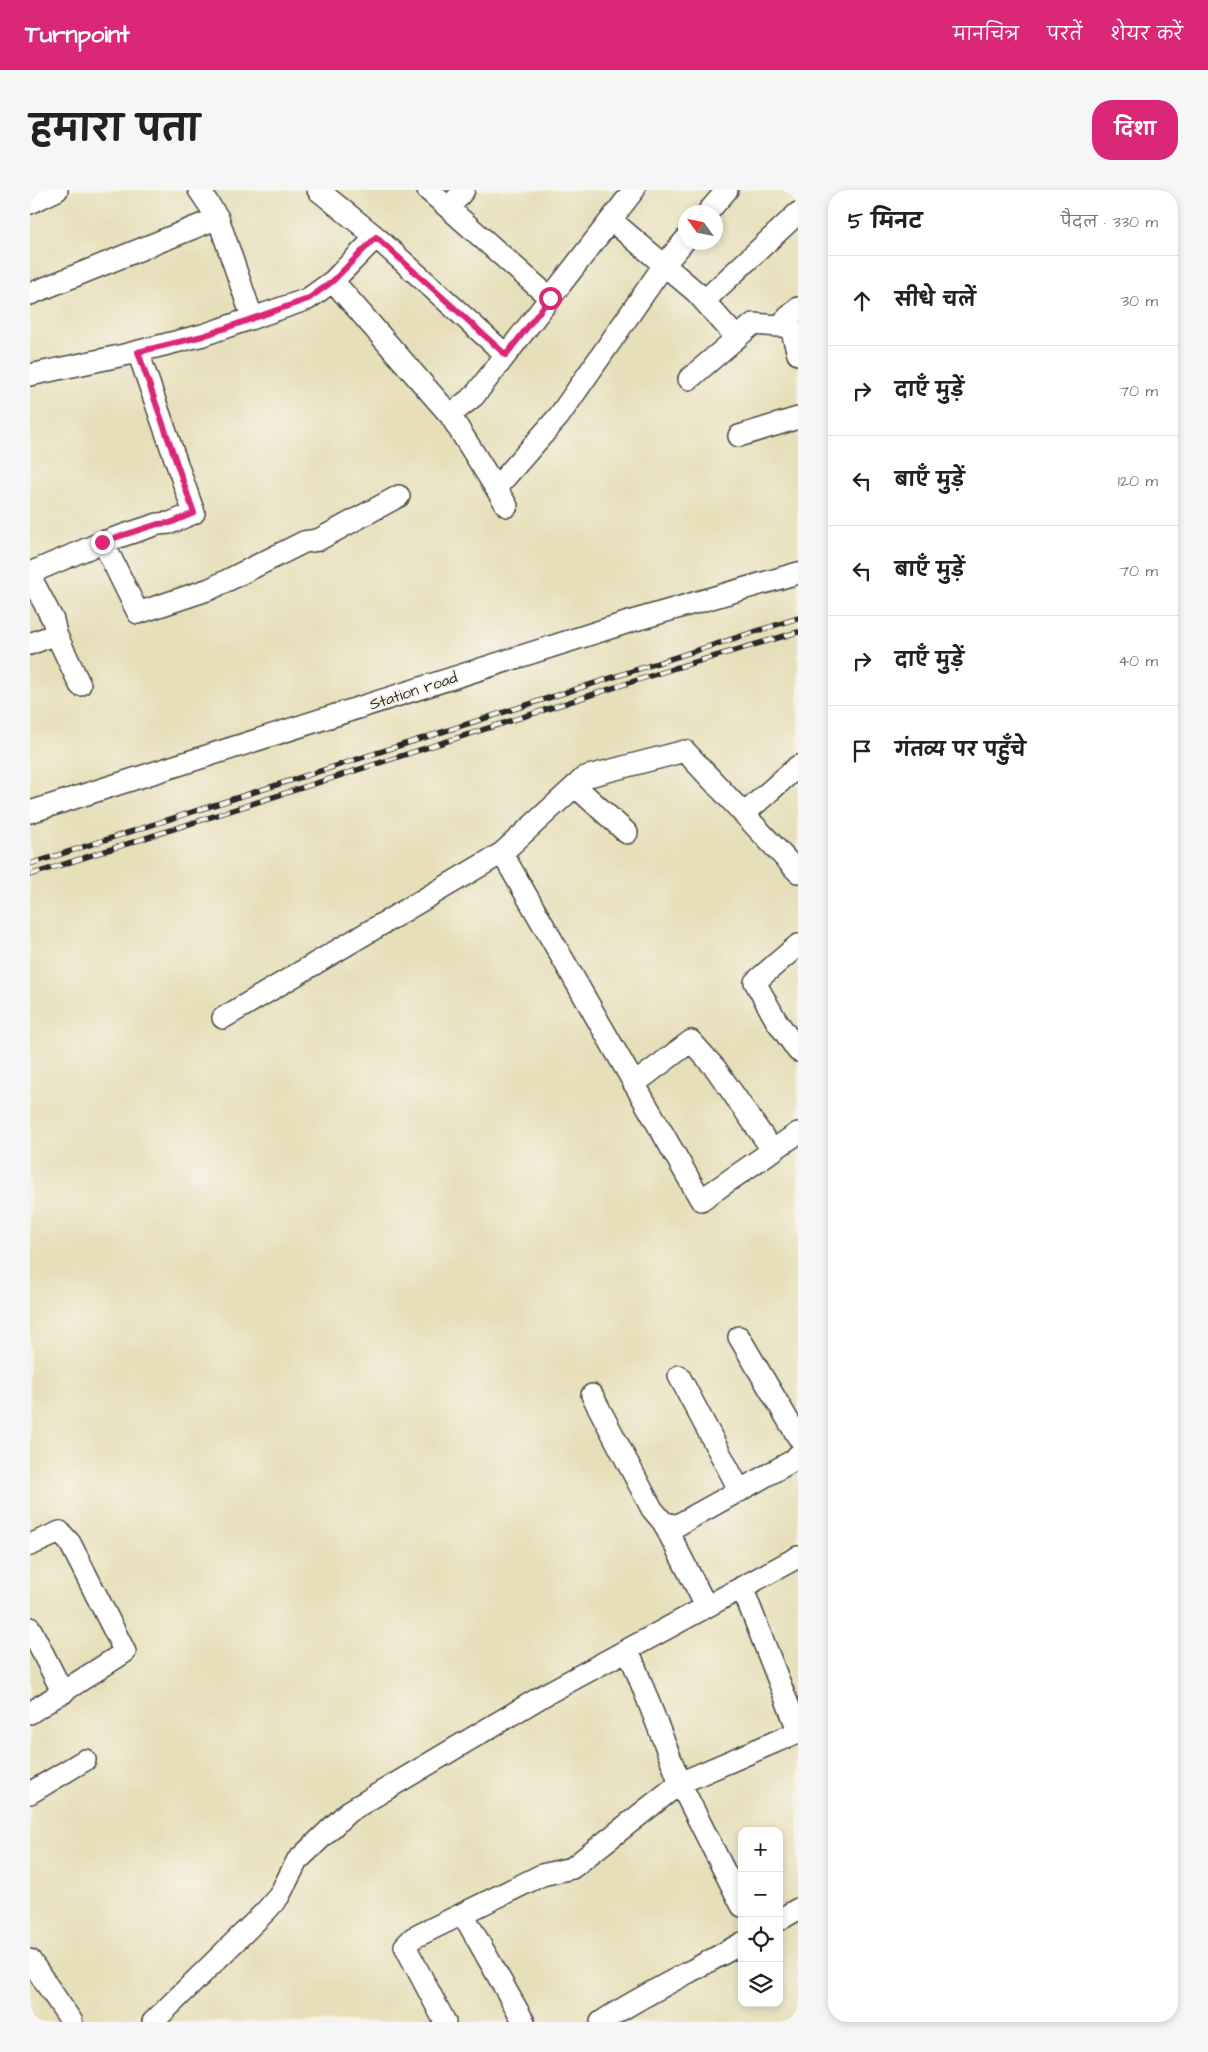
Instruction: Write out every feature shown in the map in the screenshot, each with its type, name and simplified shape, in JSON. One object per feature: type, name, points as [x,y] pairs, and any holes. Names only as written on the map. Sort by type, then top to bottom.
[{"type":"street","points":[[30,204],[57,190]]},
{"type":"street","points":[[199,190],[218,218],[252,317]]},
{"type":"street","points":[[318,190],[376,237],[506,355]]},
{"type":"street","points":[[428,190],[550,298]]},
{"type":"street","points":[[449,208],[464,190]]},
{"type":"street","points":[[450,415],[474,396],[634,190]]},
{"type":"street","points":[[714,205],[727,190]]},
{"type":"street","points":[[704,301],[798,214]]},
{"type":"street","points":[[30,294],[218,218]]},
{"type":"street","points":[[611,220],[664,264],[704,301],[737,338]]},
{"type":"street","points":[[30,375],[203,336],[252,317],[308,299],[333,281],[376,237]]},
{"type":"street","points":[[496,488],[559,416],[664,264],[678,248]]},
{"type":"street","points":[[333,281],[450,415],[507,506]]},
{"type":"street","points":[[689,379],[754,324],[779,326],[793,313]]},
{"type":"street","points":[[793,313],[798,354]]},
{"type":"street","points":[[80,685],[56,634],[53,620],[30,574],[102,542],[158,524],[170,523],[194,513],[138,352]]},
{"type":"street","points":[[739,436],[798,418]]},
{"type":"street","points":[[102,542],[138,613],[210,589],[304,542],[318,540],[399,496]]},
{"type":"street","name":"Station road","points":[[30,812],[632,621],[798,573]]},
{"type":"street","points":[[30,644],[56,634]]},
{"type":"street","points":[[223,1018],[502,853],[585,777],[685,751],[797,870]]},
{"type":"street","points":[[744,814],[798,766]]},
{"type":"street","points":[[575,786],[628,833]]},
{"type":"street","points":[[502,853],[701,1200],[798,1133]]},
{"type":"street","points":[[798,944],[755,982],[776,1020],[798,1051]]},
{"type":"street","points":[[634,1084],[691,1041],[716,1069],[773,1151]]},
{"type":"street","points":[[738,1337],[798,1437]]},
{"type":"street","points":[[679,1376],[740,1491]]},
{"type":"street","points":[[592,1395],[652,1509],[663,1522],[706,1606]]},
{"type":"street","points":[[663,1522],[676,1526],[794,1460],[798,1455]]},
{"type":"street","points":[[30,1545],[60,1532],[70,1543],[125,1652],[30,1713]]},
{"type":"street","points":[[153,2022],[266,1911],[279,1896],[297,1860],[348,1812],[529,1704],[798,1557]]},
{"type":"street","points":[[445,2022],[405,1946],[412,1938],[542,1875],[572,1868],[680,1782],[798,1731],[742,1587]]},
{"type":"street","points":[[30,1628],[63,1693]]},
{"type":"street","points":[[628,1649],[680,1782],[738,1898]]},
{"type":"street","points":[[30,1793],[85,1760]]},
{"type":"street","points":[[783,1918],[798,1909]]},
{"type":"street","points":[[463,1914],[524,2022]]},
{"type":"street","points":[[601,2022],[631,2003],[693,1972],[738,1945]]},
{"type":"street","points":[[30,1960],[72,2022]]},
{"type":"railway","points":[[30,864],[798,618]]},
{"type":"railway","points":[[30,875],[675,668],[798,632]]},
{"type":"route","points":[[102,542],[158,524],[170,523],[194,513],[138,352],[203,336],[252,317],[308,299],[333,281],[376,237],[506,355],[550,298]]}]
